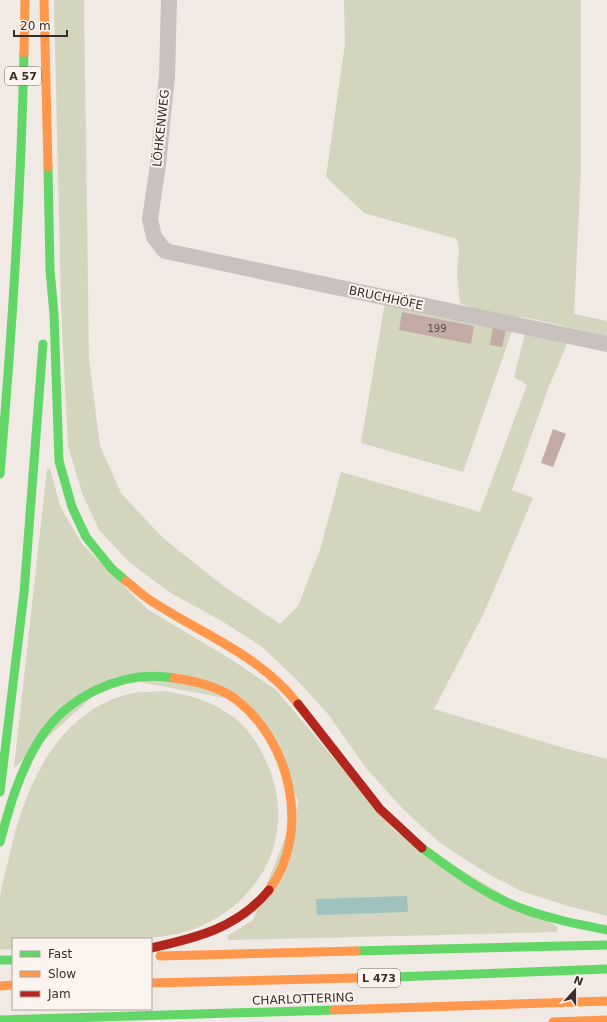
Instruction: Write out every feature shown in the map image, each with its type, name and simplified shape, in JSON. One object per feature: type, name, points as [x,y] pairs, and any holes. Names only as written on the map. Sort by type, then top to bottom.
[{"type":"highway","name":"A 57","points":[[0,474],[13,320],[22,151],[25,0]]},
{"type":"highway","points":[[44,0],[50,270],[54,314],[59,461],[72,508],[86,537],[112,569],[150,600],[219,639],[258,665],[293,698],[380,809],[417,844],[466,880],[518,908],[570,923],[607,930]]},
{"type":"highway","points":[[0,792],[24,593],[50,270]]},
{"type":"highway","points":[[0,842],[10,803],[27,764],[47,728],[81,697],[118,680],[161,674],[205,684],[239,701],[267,731],[285,765],[293,802],[289,846],[276,880],[261,899],[231,923],[198,938],[152,948]]},
{"type":"highway","points":[[152,956],[607,945]]},
{"type":"highway","points":[[0,960],[12,960]]},
{"type":"highway","name":"CHARLOTTERING","points":[[152,983],[330,979],[607,969]]},
{"type":"highway","points":[[0,986],[12,985]]},
{"type":"highway","name":"CHARLOTTERING","points":[[0,1020],[607,1001]]},
{"type":"highway","points":[[553,1022],[607,1020]]},
{"type":"street","name":"LÖHKENWEG","points":[[165,251],[154,238],[150,219],[158,165],[167,76],[169,0]]},
{"type":"street","name":"BRUCHHÖFE","points":[[165,251],[607,344]]},
{"type":"green space","points":[[54,0],[84,0],[89,360],[100,446],[121,493],[163,538],[222,585],[280,624],[298,606],[320,550],[341,472],[480,512],[527,385],[514,377],[525,333],[569,339],[548,389],[512,490],[533,498],[484,613],[434,709],[564,748],[607,759],[607,916],[568,906],[521,891],[488,874],[440,843],[403,809],[366,768],[328,714],[295,678],[262,647],[225,623],[169,592],[129,562],[99,530],[82,493],[68,446],[61,305]]},
{"type":"green space","points":[[344,0],[581,0],[581,169],[574,314],[607,321],[607,336],[529,318],[490,314],[460,303],[457,273],[459,248],[457,239],[364,213],[326,177],[345,44]]},
{"type":"green space","points":[[385,302],[513,328],[463,472],[361,443]]},
{"type":"green space","points":[[47,469],[50,469],[60,506],[82,544],[147,609],[232,660],[276,690],[395,831],[558,927],[557,932],[229,940],[227,936],[253,920],[299,802],[246,702],[114,677],[14,768]]},
{"type":"green space","points":[[164,691],[198,699],[221,709],[235,718],[246,729],[263,754],[275,786],[278,811],[276,835],[270,858],[258,879],[243,898],[223,914],[199,927],[162,937],[149,938],[12,938],[12,950],[0,949],[0,898],[2,884],[22,811],[32,785],[44,761],[60,739],[78,721],[100,705],[125,695],[140,692]]},
{"type":"water","points":[[407,896],[408,912],[317,915],[316,899]]},
{"type":"building","points":[[402,312],[474,326],[471,344],[399,330]]},
{"type":"building","points":[[493,326],[506,329],[502,347],[490,345]]},
{"type":"building","points":[[553,429],[566,434],[553,467],[541,463]]},
{"type":"traffic: fast","points":[[0,474],[21,159],[24,53]]},
{"type":"traffic: fast","points":[[48,167],[50,270],[54,314],[59,461],[72,507],[86,537],[112,569],[126,581]]},
{"type":"traffic: fast","points":[[0,792],[24,593],[43,344]]},
{"type":"traffic: fast","points":[[0,842],[11,804],[25,766],[38,742],[49,726],[63,712],[79,700],[115,682],[154,676],[174,678]]},
{"type":"traffic: fast","points":[[422,848],[445,865],[492,895],[518,907],[551,918],[607,930]]},
{"type":"traffic: fast","points":[[356,951],[607,945]]},
{"type":"traffic: fast","points":[[0,960],[12,960]]},
{"type":"traffic: fast","points":[[394,977],[607,969]]},
{"type":"traffic: fast","points":[[0,1020],[334,1010]]},
{"type":"traffic: slow","points":[[24,53],[25,0]]},
{"type":"traffic: slow","points":[[44,0],[48,167]]},
{"type":"traffic: slow","points":[[126,581],[150,600],[228,646],[266,671],[298,704]]},
{"type":"traffic: slow","points":[[174,678],[206,685],[220,690],[234,698],[254,716],[270,738],[281,762],[289,788],[292,815],[290,841],[282,867],[269,890]]},
{"type":"traffic: slow","points":[[160,956],[356,951]]},
{"type":"traffic: slow","points":[[152,983],[394,977]]},
{"type":"traffic: slow","points":[[0,986],[12,985]]},
{"type":"traffic: slow","points":[[334,1010],[607,1001]]},
{"type":"traffic: slow","points":[[553,1022],[607,1020]]},
{"type":"traffic: jam","points":[[298,704],[380,809],[422,848]]},
{"type":"traffic: jam","points":[[152,948],[184,940],[215,930],[244,914],[269,890]]}]
